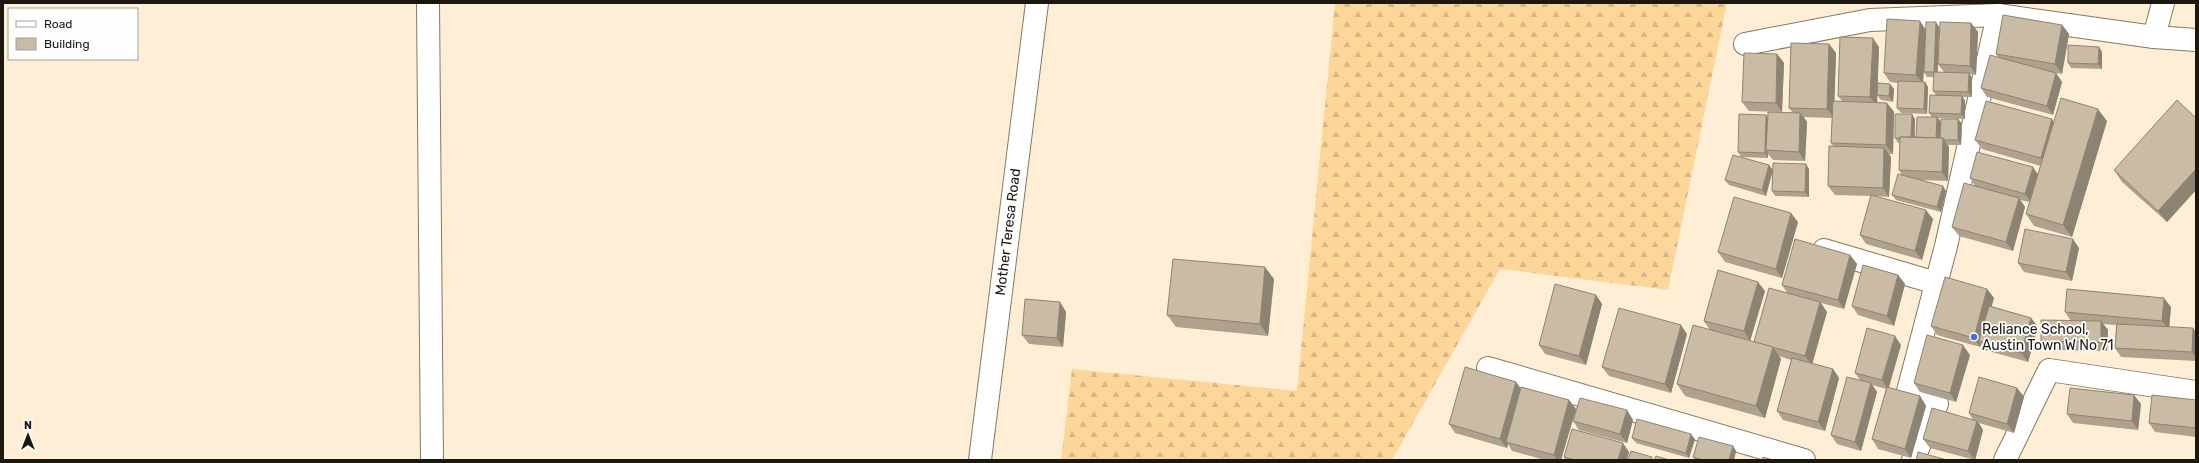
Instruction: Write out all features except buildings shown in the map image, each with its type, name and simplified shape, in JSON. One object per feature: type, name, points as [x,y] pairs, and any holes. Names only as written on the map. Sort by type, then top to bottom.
[{"type":"street","points":[[428,3],[432,460]]},
{"type":"street","name":"Mother Teresa Road","points":[[980,460],[1037,3]]},
{"type":"street","points":[[2154,36],[2163,3]]},
{"type":"street","points":[[1913,460],[1937,404],[1908,390],[1936,282],[1998,15]]},
{"type":"street","points":[[1745,44],[1870,20],[1998,15],[2154,36],[2196,40]]},
{"type":"street","points":[[1804,244],[1936,282]]},
{"type":"street","points":[[1488,368],[1804,460]]},
{"type":"street","points":[[2005,460],[2049,370],[2196,392]]},
{"type":"green space","points":[[1335,3],[1727,3],[1668,290],[1500,269],[1392,460],[1061,460],[1072,369],[1297,391]]},
{"type":"place","name":"Reliance School, Austin Town W No 71","points":[[1974,337]]}]
